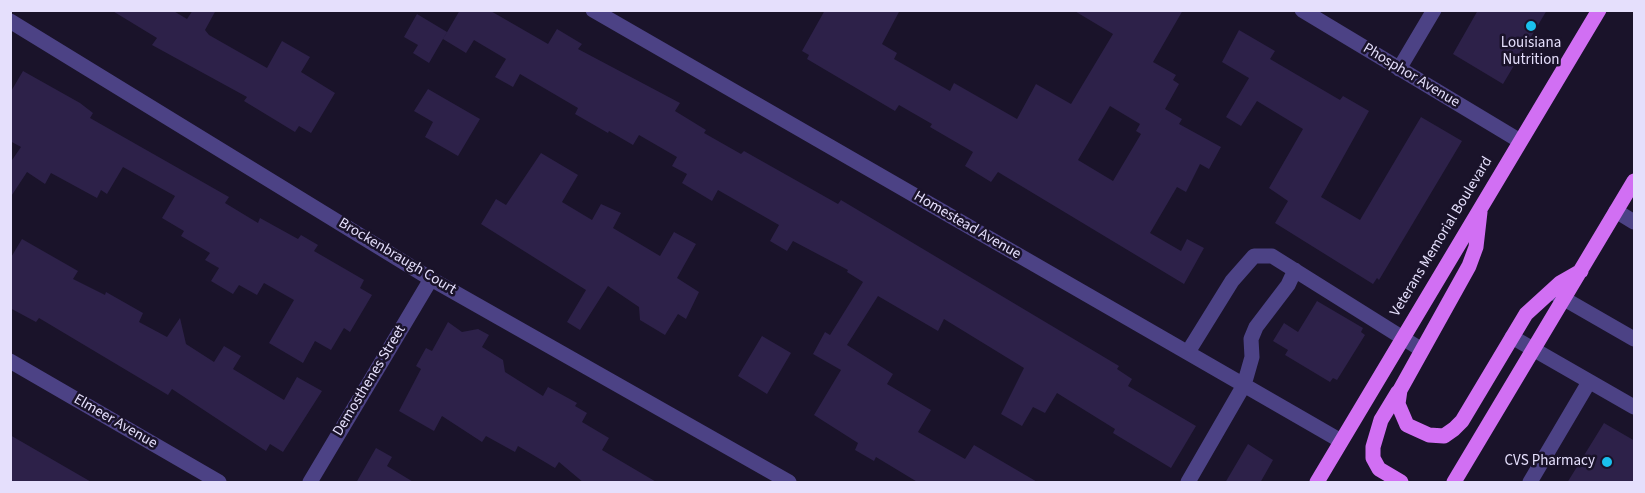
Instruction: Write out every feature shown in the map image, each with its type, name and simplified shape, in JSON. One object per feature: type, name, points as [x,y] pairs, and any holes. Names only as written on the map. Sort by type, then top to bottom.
[{"type":"main road","name":"Veterans Memorial Boulevard","points":[[1317,483],[1599,10]]},
{"type":"main road","points":[[1400,390],[1398,405],[1407,425],[1429,435],[1444,436],[1462,421],[1526,314],[1558,295],[1581,271],[1635,181]]},
{"type":"main road","points":[[1401,483],[1378,469],[1373,458],[1372,447],[1381,420],[1469,266],[1476,247],[1481,206]]},
{"type":"main road","points":[[1454,483],[1534,349],[1558,295]]},
{"type":"street","name":"Homestead Avenue","points":[[593,10],[1341,441]]},
{"type":"street","name":"Phosphor Avenue","points":[[1302,10],[1520,141]]},
{"type":"street","points":[[1399,69],[1434,10]]},
{"type":"street","name":"Brockenbraugh Court","points":[[10,21],[431,279],[789,483]]},
{"type":"street","points":[[1617,212],[1635,222]]},
{"type":"street","points":[[1188,352],[1232,281],[1254,256],[1272,256],[1422,350]]},
{"type":"street","points":[[1188,483],[1244,385],[1252,357],[1251,339],[1254,333],[1295,270]]},
{"type":"street","name":"Demosthenes Street","points":[[310,483],[431,279]]},
{"type":"street","points":[[1558,295],[1635,339]]},
{"type":"street","points":[[1512,337],[1635,407]]},
{"type":"street","name":"Elmeer Avenue","points":[[10,361],[219,483]]},
{"type":"street","points":[[1530,483],[1589,382]]},
{"type":"building","points":[[111,10],[172,10],[187,19],[193,10],[216,10],[205,30],[209,35],[267,68],[282,41],[310,57],[301,72],[335,93],[311,133],[299,126],[295,132],[244,101],[247,97],[152,45],[157,38]]},
{"type":"building","points":[[460,10],[489,10],[548,44],[557,29],[582,44],[578,49],[680,103],[675,111],[706,130],[704,133],[741,154],[744,151],[838,204],[841,200],[1119,366],[1117,369],[1132,379],[1128,386],[1196,426],[1171,468],[1113,433],[1115,429],[1057,393],[1045,413],[1033,407],[1022,426],[1001,414],[1024,368],[944,319],[938,331],[878,296],[847,345],[893,374],[887,384],[931,410],[918,432],[965,459],[974,445],[1039,483],[919,483],[876,457],[874,461],[855,450],[858,443],[814,415],[841,370],[813,354],[825,332],[830,335],[863,282],[847,272],[848,270],[793,241],[787,251],[770,241],[779,225],[718,190],[712,201],[682,183],[687,174],[672,166],[677,157],[639,135],[633,145],[609,131],[608,133],[575,114],[578,108],[520,74],[513,87],[495,77],[506,59],[474,40],[466,53],[443,39]]},
{"type":"building","points":[[825,10],[900,10],[882,44],[897,53],[894,59],[950,91],[954,83],[1017,119],[1036,84],[1071,104],[1113,34],[1073,10],[1183,10],[1153,62],[1176,75],[1173,80],[1179,84],[1165,109],[1182,119],[1179,124],[1221,147],[1209,169],[1200,164],[1186,192],[1177,187],[1150,233],[1181,251],[1187,239],[1204,248],[1184,284],[998,172],[991,182],[965,166],[973,152],[930,127],[932,124],[899,105],[895,111],[807,59],[809,55],[802,51]],"holes":[[[1110,106],[1140,124],[1136,131],[1141,134],[1113,181],[1078,160]]]},
{"type":"building","points":[[1478,10],[1547,10],[1503,84],[1453,54]]},
{"type":"building","points":[[417,14],[447,32],[429,63],[413,53],[418,45],[404,37]]},
{"type":"building","points":[[1239,30],[1275,51],[1270,59],[1340,100],[1343,96],[1369,111],[1321,197],[1360,220],[1421,117],[1462,141],[1379,280],[1377,278],[1373,284],[1275,223],[1288,201],[1269,188],[1303,129],[1257,101],[1241,126],[1226,117],[1249,78],[1222,62]]},
{"type":"building","points":[[23,71],[80,103],[93,113],[90,118],[229,197],[225,203],[258,223],[260,218],[298,239],[301,235],[318,245],[314,251],[364,280],[360,288],[372,295],[350,332],[344,328],[331,350],[315,341],[303,363],[269,343],[294,300],[264,283],[257,295],[239,285],[233,294],[211,281],[219,268],[205,260],[210,253],[181,236],[184,231],[162,218],[175,196],[123,167],[107,194],[101,190],[97,198],[51,173],[45,184],[27,172],[10,198],[10,163],[21,147],[10,141],[10,93]]},
{"type":"building","points":[[428,89],[480,119],[458,156],[425,137],[433,122],[414,111]]},
{"type":"building","points":[[541,153],[578,175],[562,202],[592,220],[601,204],[621,213],[613,228],[660,256],[674,232],[696,244],[677,278],[699,292],[686,319],[678,314],[665,335],[640,320],[639,307],[608,286],[580,330],[567,322],[586,290],[481,224],[496,199],[506,205]]},
{"type":"building","points":[[22,239],[78,271],[73,279],[105,295],[106,292],[143,313],[139,322],[167,337],[180,318],[186,344],[214,362],[224,346],[241,356],[233,369],[284,400],[297,377],[322,391],[283,452],[270,444],[266,451],[172,389],[168,395],[39,318],[36,322],[10,308],[10,259]]},
{"type":"building","points":[[1317,301],[1363,328],[1361,332],[1365,335],[1337,380],[1333,378],[1330,382],[1285,355],[1288,350],[1273,341],[1284,323],[1298,332]]},
{"type":"building","points":[[448,322],[462,332],[478,329],[489,335],[482,347],[503,360],[505,372],[543,396],[548,387],[577,403],[575,406],[587,413],[582,422],[609,438],[602,450],[658,483],[584,483],[559,462],[555,468],[518,446],[515,452],[486,436],[482,442],[442,416],[434,431],[399,411],[421,369],[416,366],[426,348],[432,351]]},
{"type":"building","points":[[762,336],[791,353],[767,394],[738,376]]},
{"type":"building","name":"CVS Pharmacy","points":[[1604,423],[1635,441],[1635,483],[1567,483]]},
{"type":"building","points":[[10,435],[93,483],[10,483]]},
{"type":"building","points":[[1248,444],[1273,460],[1260,483],[1225,483]]},
{"type":"building","points":[[376,448],[392,457],[387,466],[415,483],[356,483]]},
{"type":"place","name":"Louisiana Nutrition","points":[[1531,26]]},
{"type":"place","name":"CVS Pharmacy","points":[[1607,462]]}]
